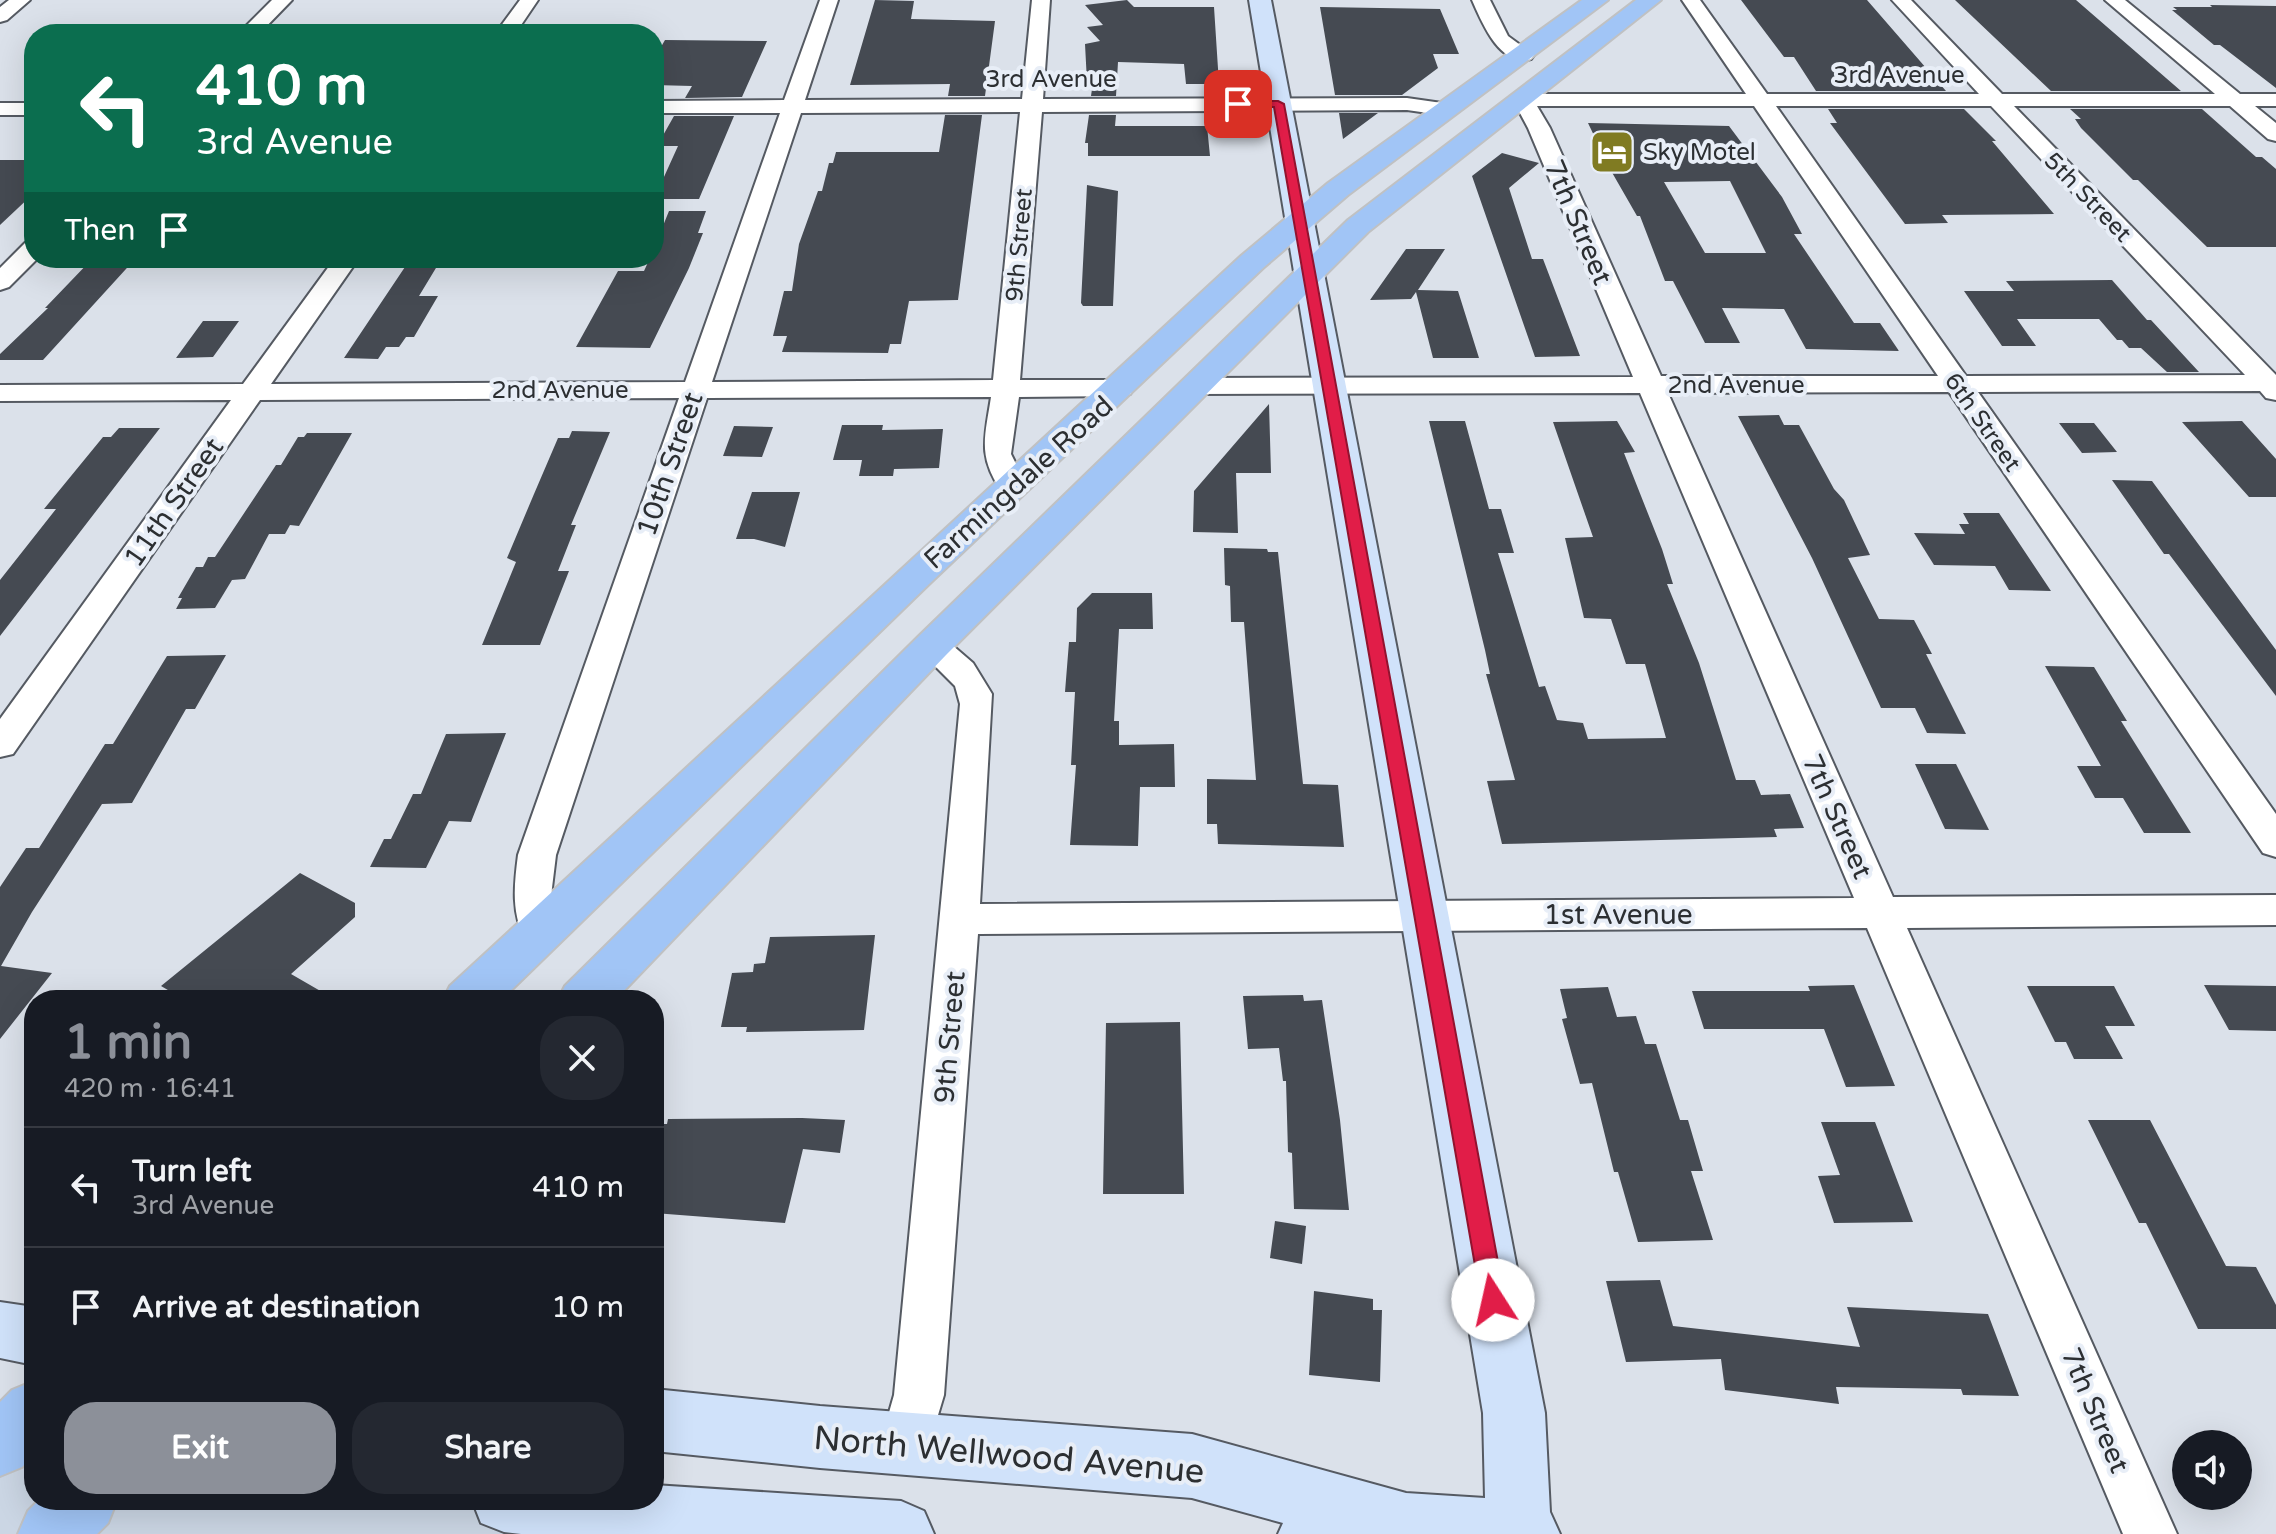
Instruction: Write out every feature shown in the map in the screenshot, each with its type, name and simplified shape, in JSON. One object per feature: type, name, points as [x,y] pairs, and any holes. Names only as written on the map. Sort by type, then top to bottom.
[{"type":"main road","name":"Farmingdale Road","points":[[478,990],[1252,262],[1338,189],[1597,0]]},
{"type":"main road","name":"Farmingdale Road","points":[[593,990],[932,646],[1309,274],[1388,201],[1650,0]]},
{"type":"main road","points":[[51,1534],[75,1510]]},
{"type":"street","points":[[0,16],[21,0]]},
{"type":"street","points":[[258,24],[283,0]]},
{"type":"street","points":[[512,24],[529,0]]},
{"type":"street","name":"10th Street","points":[[540,931],[532,896],[537,855],[693,390],[829,0]]},
{"type":"street","name":"9th Street","points":[[1012,486],[997,454],[1006,388],[1041,0]]},
{"type":"street","points":[[1260,0],[1514,1413],[1519,1533]]},
{"type":"street","points":[[1481,0],[1500,39],[1524,55]]},
{"type":"street","name":"6th Street","points":[[1691,0],[2276,843]]},
{"type":"street","name":"5th Street","points":[[1901,0],[2273,386]]},
{"type":"street","points":[[2114,0],[2276,134]]},
{"type":"street","name":"3rd Avenue","points":[[1523,100],[2276,100]]},
{"type":"street","name":"7th Street","points":[[1523,100],[1539,128],[1648,386],[1881,912],[2150,1534]]},
{"type":"street","name":"3rd Avenue","points":[[664,107],[1413,104],[1449,110]]},
{"type":"street","points":[[0,109],[24,109]]},
{"type":"street","points":[[0,282],[24,258]]},
{"type":"street","name":"11th Street","points":[[0,745],[340,268]]},
{"type":"street","name":"2nd Avenue","points":[[1196,386],[2273,386]]},
{"type":"street","name":"2nd Avenue","points":[[0,393],[1120,388]]},
{"type":"street","name":"9th Street","points":[[906,1444],[919,1395],[977,704],[974,687],[967,677],[932,646]]},
{"type":"street","name":"1st Avenue","points":[[959,919],[2276,910]]},
{"type":"street","points":[[0,1330],[24,1334]]},
{"type":"street","name":"North Wellwood Avenue","points":[[664,1421],[1192,1466],[1406,1530]]},
{"type":"street","points":[[593,1510],[673,1519],[901,1534]]},
{"type":"street","name":"North Wellwood Avenue","points":[[1311,1534],[1406,1530],[1527,1534]]},
{"type":"shaded area","points":[[0,1446],[24,1450],[24,1510],[552,1510],[618,1534],[0,1534]]},
{"type":"building","points":[[875,0],[914,1],[911,19],[995,21],[985,96],[948,96],[950,84],[850,85]]},
{"type":"building","points":[[1127,0],[1134,7],[1214,7],[1219,84],[1186,84],[1184,64],[1118,62],[1116,96],[1091,96],[1093,82],[1087,82],[1085,44],[1100,41],[1087,27],[1103,25],[1085,5]]},
{"type":"building","points":[[1741,0],[1867,0],[1946,91],[1816,91],[1794,57],[1784,57]]},
{"type":"building","points":[[1955,0],[2076,0],[2181,91],[2051,91]]},
{"type":"building","points":[[2210,5],[2276,6],[2276,88],[2220,45],[2214,45],[2172,10],[2177,10],[2173,7],[2212,7]]},
{"type":"building","points":[[1320,7],[1440,9],[1459,54],[1433,54],[1438,68],[1402,95],[1335,95]]},
{"type":"building","points":[[767,41],[742,97],[685,98],[692,86],[664,85],[664,42]]},
{"type":"building","points":[[1828,109],[1964,109],[1996,141],[1992,141],[2054,214],[1942,215],[1948,223],[1905,224],[1830,123],[1837,123]]},
{"type":"building","points":[[2070,109],[2202,109],[2256,157],[2262,157],[2276,169],[2276,247],[2207,247],[2081,128],[2075,119],[2081,119]]},
{"type":"building","points":[[1339,113],[1378,113],[1343,139]]},
{"type":"building","points":[[945,115],[982,115],[958,300],[909,301],[901,344],[890,344],[888,353],[782,352],[787,336],[773,336],[784,291],[792,291],[799,244],[836,152],[939,152]]},
{"type":"building","points":[[1089,115],[1116,115],[1115,126],[1207,126],[1210,156],[1088,156],[1088,143],[1085,143]]},
{"type":"building","points":[[674,116],[734,116],[699,199],[664,199],[664,177],[678,146],[664,146],[664,134]]},
{"type":"building","points":[[1588,123],[1729,126],[1782,197],[1802,234],[1794,234],[1854,323],[1880,323],[1899,351],[1806,349],[1784,309],[1722,308],[1740,343],[1705,343],[1673,281],[1665,281],[1640,216],[1637,216]],"holes":[[[1730,181],[1766,253],[1705,253],[1664,182]]]},
{"type":"building","points":[[1502,153],[1539,163],[1509,188],[1532,259],[1543,259],[1580,356],[1535,357],[1472,176]]},
{"type":"building","points":[[0,160],[24,160],[24,202],[0,225]]},
{"type":"building","points":[[1087,185],[1118,191],[1113,306],[1083,306],[1081,303]]},
{"type":"building","points":[[669,211],[706,211],[698,233],[703,233],[689,268],[650,348],[576,347],[618,271],[664,268],[664,223]]},
{"type":"building","points":[[1406,249],[1445,249],[1418,290],[1458,291],[1479,358],[1433,358],[1416,292],[1411,299],[1370,300]]},
{"type":"building","points":[[83,268],[127,268],[43,360],[0,360],[0,354],[48,308],[45,308]]},
{"type":"building","points":[[404,268],[436,268],[419,296],[438,296],[414,337],[406,337],[399,347],[386,347],[378,359],[344,358]]},
{"type":"building","points":[[2112,280],[2199,372],[2167,372],[2141,348],[2129,348],[2122,340],[2117,340],[2099,319],[2017,319],[2036,346],[2002,346],[1964,291],[2014,291],[2006,281]]},
{"type":"building","points":[[203,321],[239,321],[213,357],[176,358]]},
{"type":"building","points":[[1269,404],[1271,473],[1236,473],[1238,533],[1193,532],[1194,491]]},
{"type":"building","points":[[1779,415],[1784,425],[1799,425],[1834,489],[1844,500],[1870,555],[1848,558],[1879,619],[1914,620],[1932,654],[1926,654],[1966,734],[1927,733],[1915,708],[1881,708],[1812,558],[1738,416]]},
{"type":"building","points":[[1429,421],[1465,421],[1489,509],[1501,509],[1514,553],[1498,553],[1539,687],[1545,686],[1557,720],[1583,723],[1588,739],[1666,738],[1645,664],[1626,664],[1611,619],[1584,618],[1565,538],[1593,537],[1553,422],[1617,421],[1635,452],[1624,453],[1662,549],[1673,584],[1667,584],[1699,663],[1736,780],[1755,780],[1761,795],[1790,794],[1804,828],[1774,829],[1777,837],[1502,844],[1487,781],[1515,780],[1486,674],[1490,674],[1485,650]]},
{"type":"building","points":[[2242,421],[2276,459],[2276,497],[2249,497],[2182,422]]},
{"type":"building","points":[[2059,423],[2094,423],[2117,452],[2082,453]]},
{"type":"building","points":[[842,425],[883,425],[882,430],[943,429],[939,468],[894,469],[893,476],[859,476],[862,460],[833,460]]},
{"type":"building","points":[[734,426],[773,427],[762,457],[723,456]]},
{"type":"building","points":[[119,428],[160,428],[0,636],[0,580],[56,509],[44,509],[103,437],[111,437]]},
{"type":"building","points":[[572,431],[610,432],[571,525],[576,525],[558,571],[569,571],[540,645],[482,645],[516,562],[507,558],[558,438],[569,438]]},
{"type":"building","points":[[307,433],[352,433],[299,526],[290,525],[285,534],[269,534],[245,579],[232,580],[215,608],[176,609],[182,598],[178,598],[196,567],[203,567],[208,557],[215,557],[276,465],[281,465],[298,437],[304,437]]},
{"type":"building","points":[[2112,480],[2152,481],[2276,650],[2276,696],[2169,554],[2164,554]]},
{"type":"building","points":[[752,492],[800,492],[785,547],[754,539],[736,539]]},
{"type":"building","points":[[1963,513],[1999,513],[2051,591],[2009,590],[1995,566],[1934,565],[1914,533],[1965,534],[1959,524],[1969,524]]},
{"type":"building","points":[[1224,548],[1278,552],[1303,784],[1338,785],[1344,847],[1218,844],[1217,824],[1207,824],[1207,779],[1256,780],[1244,622],[1231,622],[1230,586],[1225,585]]},
{"type":"building","points":[[1092,593],[1152,593],[1153,629],[1119,629],[1114,721],[1119,721],[1119,745],[1174,744],[1175,787],[1140,787],[1138,846],[1070,845],[1076,765],[1071,765],[1075,692],[1065,692],[1069,642],[1076,642],[1077,608]]},
{"type":"building","points":[[226,655],[195,709],[186,709],[132,803],[102,804],[32,912],[1,966],[52,973],[39,990],[24,990],[24,1009],[0,1039],[0,887],[26,848],[39,848],[105,744],[113,744],[167,656]]},
{"type":"building","points":[[2045,666],[2094,667],[2127,721],[2121,721],[2191,833],[2144,833],[2123,798],[2095,798],[2077,766],[2101,766]]},
{"type":"building","points":[[506,733],[471,822],[449,821],[426,868],[370,867],[384,839],[391,839],[413,794],[421,794],[446,734]]},
{"type":"building","points":[[1915,764],[1956,764],[1989,830],[1945,829]]},
{"type":"building","points":[[300,873],[355,903],[355,917],[291,974],[319,990],[168,990],[161,986]]},
{"type":"building","points":[[875,935],[864,1030],[746,1032],[747,1027],[721,1027],[732,973],[753,972],[754,964],[765,963],[770,937]]},
{"type":"building","points":[[1854,985],[1895,1086],[1846,1087],[1824,1029],[1704,1029],[1692,991],[1810,991],[1808,986]]},
{"type":"building","points":[[2204,985],[2276,986],[2276,1031],[2229,1030]]},
{"type":"building","points":[[2027,986],[2114,986],[2135,1026],[2105,1026],[2123,1059],[2074,1059],[2066,1042],[2055,1042]]},
{"type":"building","points":[[1608,987],[1617,1017],[1636,1016],[1645,1044],[1656,1044],[1680,1120],[1688,1120],[1703,1171],[1691,1171],[1713,1240],[1638,1242],[1618,1172],[1614,1172],[1592,1083],[1580,1084],[1562,1019],[1567,1018],[1560,989]]},
{"type":"building","points":[[1303,995],[1304,1001],[1322,1000],[1340,1120],[1349,1210],[1294,1209],[1292,1153],[1288,1152],[1286,1081],[1283,1081],[1279,1048],[1248,1049],[1243,996]]},
{"type":"building","points":[[1180,1022],[1184,1194],[1103,1194],[1106,1023]]},
{"type":"building","points":[[668,1119],[845,1120],[840,1153],[803,1149],[785,1223],[664,1214],[664,1124]]},
{"type":"building","points":[[2088,1120],[2150,1120],[2226,1266],[2256,1267],[2276,1305],[2276,1329],[2198,1329],[2146,1223],[2139,1223]]},
{"type":"building","points":[[1821,1122],[1875,1122],[1913,1222],[1834,1223],[1818,1176],[1840,1175]]},
{"type":"building","points":[[1275,1221],[1306,1226],[1302,1264],[1270,1258]]},
{"type":"building","points":[[1660,1280],[1673,1326],[1860,1347],[1847,1307],[1988,1314],[2019,1396],[1963,1395],[1961,1389],[1836,1387],[1839,1404],[1725,1390],[1721,1359],[1626,1362],[1606,1281]]},
{"type":"building","points":[[1314,1291],[1373,1299],[1373,1310],[1382,1310],[1380,1382],[1309,1375]]},
{"type":"place","name":"Sky Motel","points":[[1612,152]]},
{"type":"route","points":[[1238,104],[1278,104],[1493,1300]]}]
